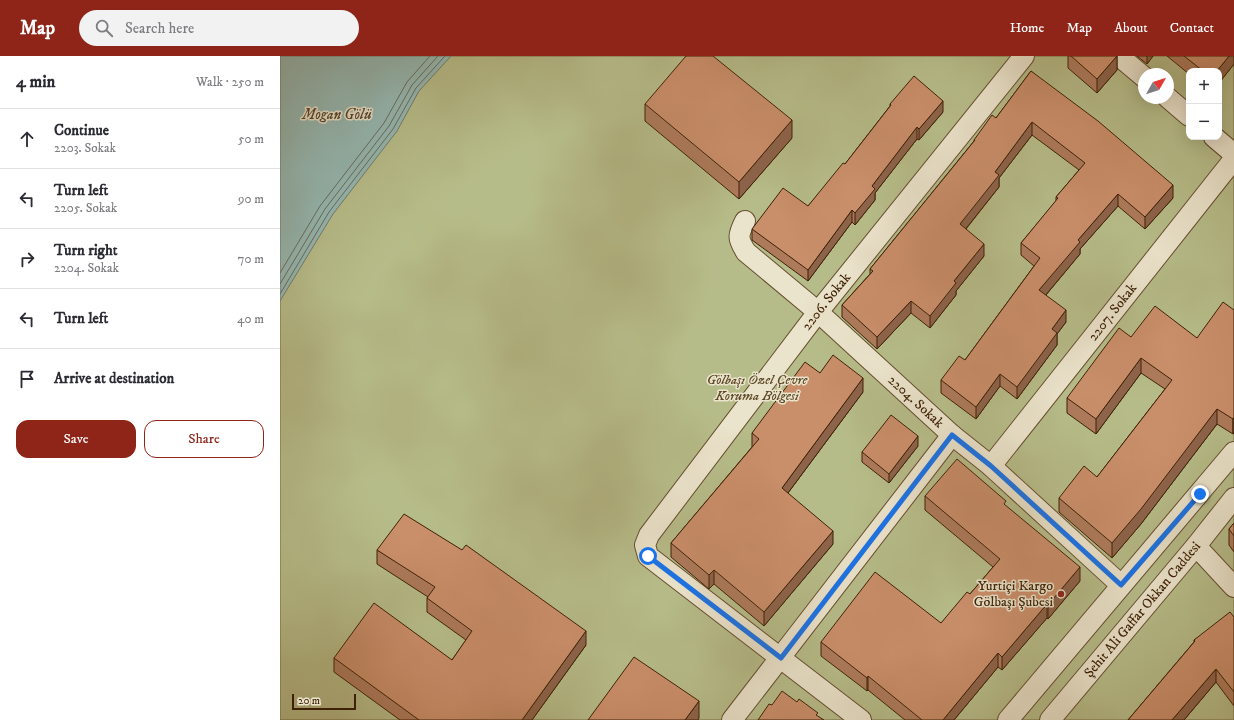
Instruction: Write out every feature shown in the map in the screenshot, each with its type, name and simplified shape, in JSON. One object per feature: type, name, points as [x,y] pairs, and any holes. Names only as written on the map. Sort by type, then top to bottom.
[{"type":"street","name":"2206. Sokak","points":[[781,658],[648,556],[645,545],[648,535],[818,312],[1024,56]]},
{"type":"street","points":[[1119,56],[1138,73]]},
{"type":"street","points":[[1174,103],[1186,113]]},
{"type":"street","points":[[1218,140],[1234,154]]},
{"type":"street","name":"2207. Sokak","points":[[991,466],[1234,159]]},
{"type":"street","name":"2204. Sokak","points":[[745,221],[739,234],[740,242],[746,252],[818,312],[952,435],[991,466],[1121,585]]},
{"type":"street","points":[[732,720],[952,435]]},
{"type":"street","points":[[1008,720],[1234,452]]},
{"type":"street","name":"Şehit Ali Gaffar Okkan Caddesi","points":[[1050,720],[1196,546],[1234,498]]},
{"type":"street","points":[[1196,546],[1234,587]]},
{"type":"street","points":[[781,658],[861,720]]},
{"type":"green space","name":"Gölbaşı Özel Çevre Koruma Bölgesi","points":[[280,56],[1234,56],[1234,720],[280,720]]},
{"type":"water","name":"Mogan Gölü","points":[[280,56],[451,56],[419,91],[397,131],[333,214],[280,301]]},
{"type":"building","points":[[686,56],[713,56],[792,120],[739,182],[645,104]]},
{"type":"building","points":[[1071,56],[1117,56],[1097,79]]},
{"type":"building","points":[[1184,56],[1229,56],[1219,68],[1199,68]]},
{"type":"building","points":[[1031,71],[1098,121],[1173,185],[1145,217],[1118,194],[1078,240],[1080,242],[1039,290],[1066,310],[1052,329],[1057,333],[1017,387],[1000,374],[976,407],[941,380],[959,356],[965,360],[1040,258],[1021,243],[1058,198],[1056,197],[1085,163],[1032,122],[995,172],[999,175],[960,224],[984,244],[954,281],[956,283],[930,316],[911,301],[877,337],[842,305],[873,271],[870,269],[975,140],[992,115],[996,118]]},
{"type":"building","points":[[914,76],[943,101],[919,129],[917,127],[872,186],[875,189],[855,213],[852,210],[808,270],[752,229],[783,188],[808,206],[843,163],[845,164],[891,105],[890,104]]},
{"type":"building","points":[[1223,302],[1234,310],[1234,417],[1233,419],[1217,409],[1141,509],[1112,543],[1059,498],[1084,466],[1097,477],[1172,380],[1141,358],[1096,419],[1067,398],[1119,328],[1131,337],[1155,306],[1197,338]]},
{"type":"building","points":[[833,355],[863,378],[782,488],[833,531],[764,612],[714,570],[709,575],[671,543],[759,439],[752,433],[805,362],[820,373]]},
{"type":"building","points":[[891,415],[918,436],[889,474],[862,452]]},
{"type":"building","points":[[957,459],[1006,501],[1004,504],[1080,567],[1002,657],[998,653],[943,720],[922,720],[868,676],[867,678],[821,642],[875,572],[941,623],[967,592],[970,594],[1000,559],[925,496]]},
{"type":"building","points":[[404,514],[462,550],[466,545],[586,631],[522,720],[419,720],[334,658],[374,603],[452,660],[472,631],[427,598],[435,587],[377,550]]},
{"type":"building","points":[[1234,523],[1234,536],[1229,529]]},
{"type":"building","points":[[1230,612],[1234,617],[1234,692],[1216,669],[1172,720],[1128,720],[1195,641],[1194,640]]},
{"type":"building","points":[[634,657],[699,701],[685,720],[588,720]]},
{"type":"building","points":[[782,691],[797,702],[799,699],[818,713],[816,715],[824,720],[758,720],[769,704],[772,705]]},
{"type":"place","name":"Yurtiçi Kargo Gölbaşı Şubesi","points":[[1061,594]]},
{"type":"route","points":[[648,556],[781,658],[952,435],[991,466],[1121,585],[1200,494]]}]
